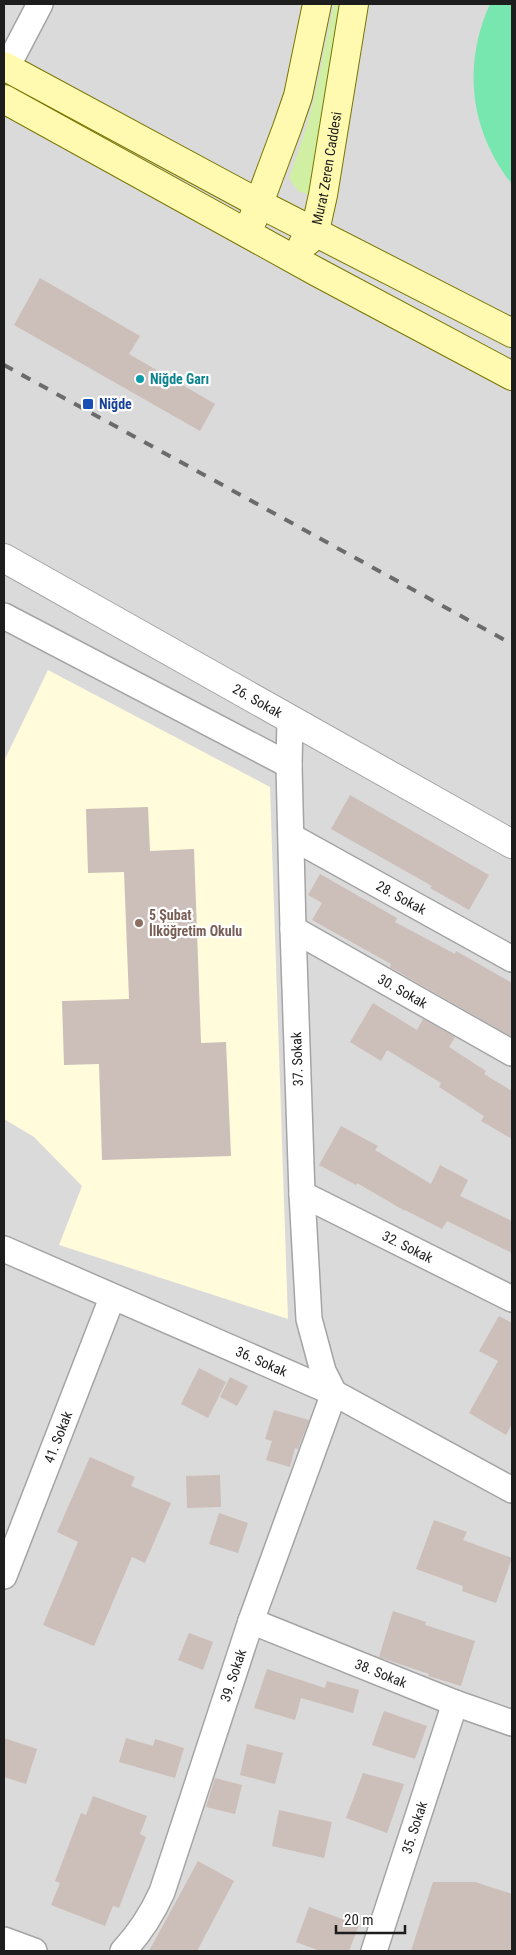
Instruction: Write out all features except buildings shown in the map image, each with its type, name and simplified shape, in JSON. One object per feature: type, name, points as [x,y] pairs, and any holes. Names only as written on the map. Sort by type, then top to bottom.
[{"type":"main road","points":[[272,247],[256,234],[253,228],[253,218],[288,128],[298,96],[317,4]]},
{"type":"main road","name":"Murat Zeren Caddesi","points":[[272,247],[300,246],[308,241],[315,231],[323,196],[354,4]]},
{"type":"main road","points":[[5,67],[258,203],[512,333]]},
{"type":"main road","points":[[4,99],[272,247],[512,376]]},
{"type":"street","points":[[5,67],[40,4]]},
{"type":"street","name":"26. Sokak","points":[[4,558],[512,844]]},
{"type":"street","points":[[4,616],[289,765]]},
{"type":"street","name":"37. Sokak","points":[[290,720],[289,765],[293,929],[302,1194],[309,1319],[323,1371],[334,1393]]},
{"type":"street","name":"28. Sokak","points":[[292,837],[512,958]]},
{"type":"street","name":"30. Sokak","points":[[293,929],[512,1053]]},
{"type":"street","name":"32. Sokak","points":[[302,1194],[512,1299]]},
{"type":"street","name":"36. Sokak","points":[[4,1249],[112,1298],[334,1393],[512,1490]]},
{"type":"street","name":"41. Sokak","points":[[4,1576],[112,1298]]},
{"type":"street","name":"39. Sokak","points":[[124,1951],[150,1918],[162,1892],[251,1622],[334,1393]]},
{"type":"street","name":"38. Sokak","points":[[251,1622],[455,1703],[512,1723]]},
{"type":"street","name":"35. Sokak","points":[[374,1951],[455,1703]]},
{"type":"street","points":[[4,1940],[34,1951]]},
{"type":"shaded area","name":"Niğde","points":[[4,4],[512,4],[512,1951],[4,1951]]},
{"type":"shaded area","name":"5 Şubat İlköğretim Okulu","points":[[48,670],[270,787],[288,1319],[59,1245],[82,1186],[34,1137],[4,1119],[4,761]]},
{"type":"green space","points":[[334,4],[342,4],[310,195],[298,191],[289,178],[314,99]]},
{"type":"green space","points":[[490,4],[512,4],[512,184],[498,164],[487,143],[479,120],[475,97],[476,51],[481,27]]},
{"type":"railway","points":[[4,365],[512,644]]},
{"type":"place","name":"Niğde Garı","points":[[140,379]]},
{"type":"place","name":"Niğde","points":[[88,404]]},
{"type":"place","name":"5 Şubat İlköğretim Okulu","points":[[139,923]]}]
